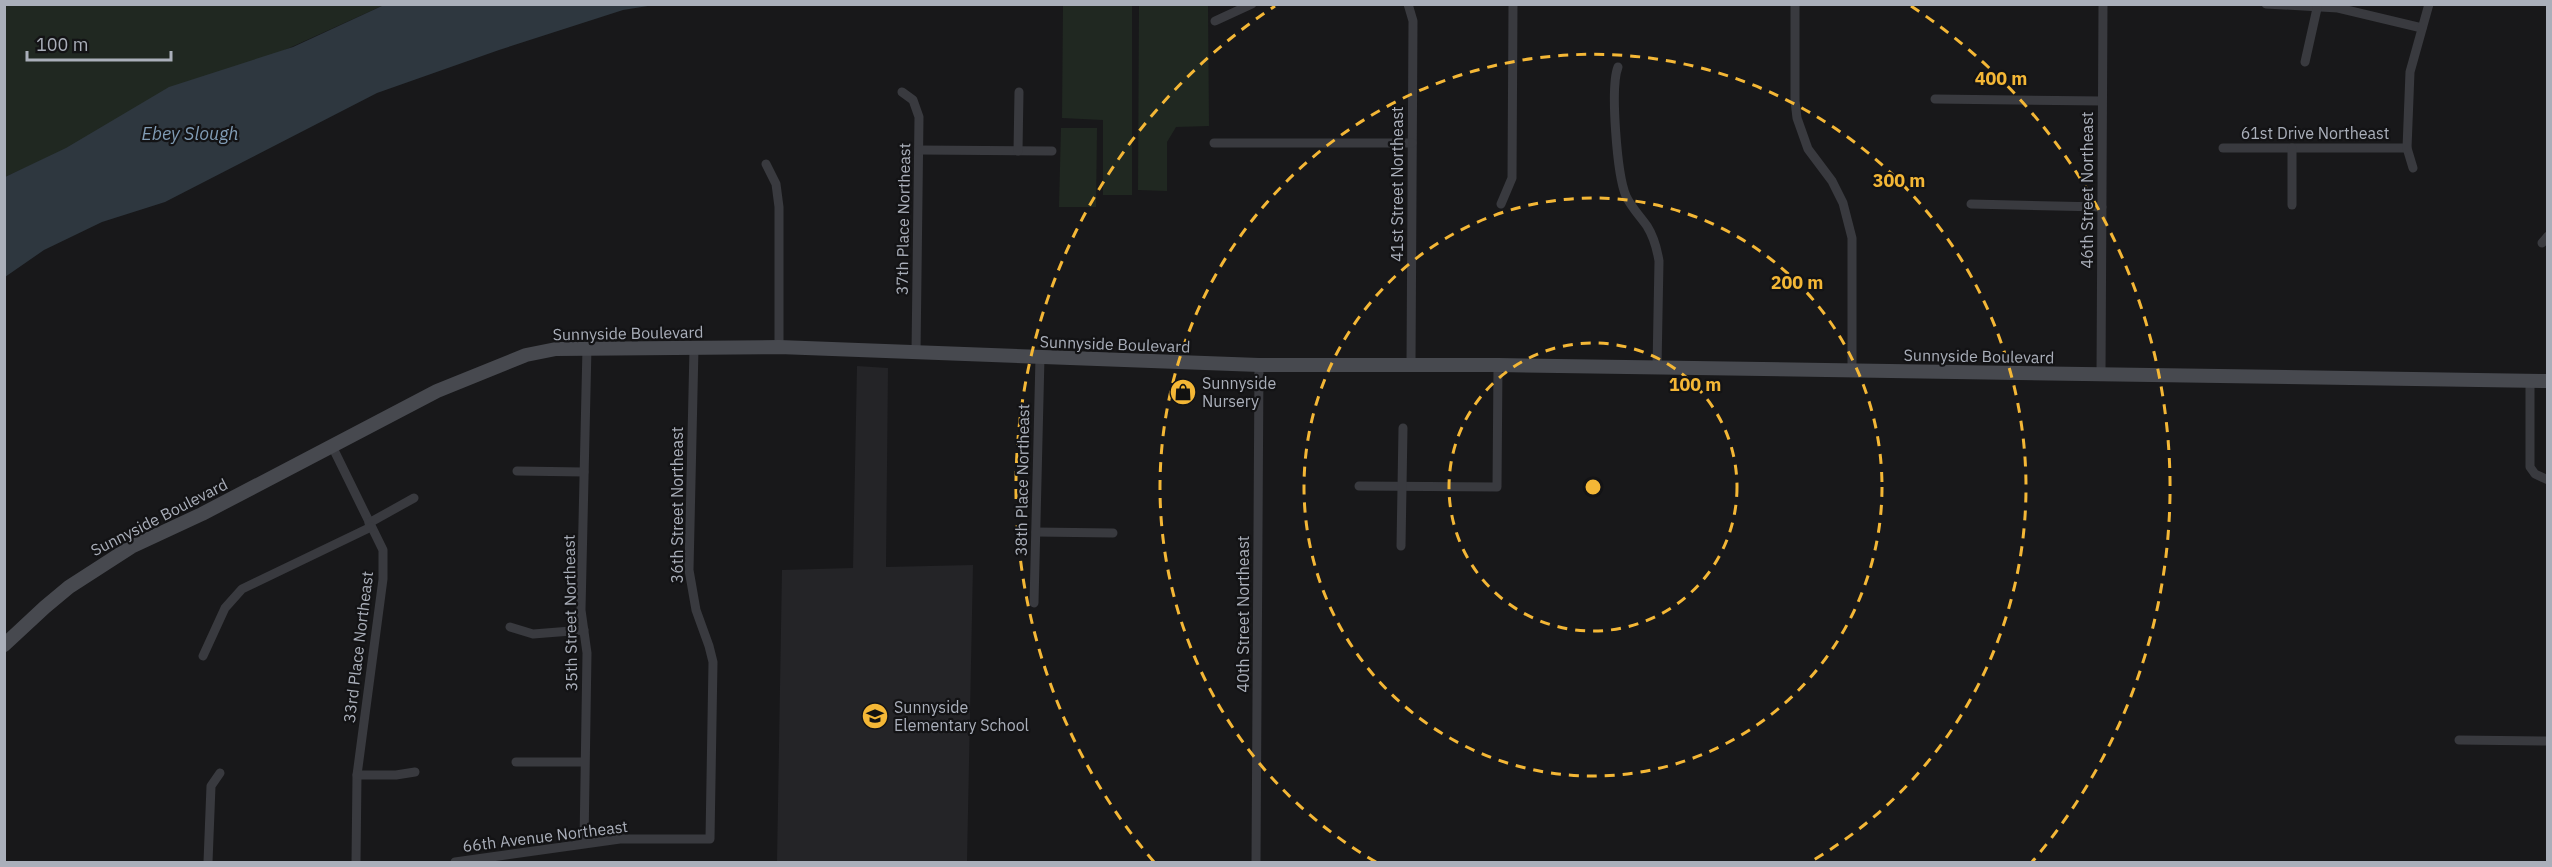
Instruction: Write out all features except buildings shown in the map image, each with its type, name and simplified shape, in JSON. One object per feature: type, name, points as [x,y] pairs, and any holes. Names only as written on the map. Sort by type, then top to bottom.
[{"type":"street","points":[[1215,21],[1252,4]]},
{"type":"street","name":"41st Street Northeast","points":[[1408,4],[1413,21],[1411,365]]},
{"type":"street","points":[[1501,204],[1512,178],[1513,4]]},
{"type":"street","points":[[1795,4],[1797,118],[1808,149],[1832,181],[1843,203],[1852,238],[1852,369]]},
{"type":"street","name":"46th Street Northeast","points":[[2101,375],[2103,4]]},
{"type":"street","points":[[2266,4],[2338,8],[2422,28]]},
{"type":"street","points":[[2413,168],[2407,148],[2410,72],[2429,4]]},
{"type":"street","points":[[2305,62],[2318,6]]},
{"type":"street","points":[[1618,67],[1614,76],[1614,110],[1625,195],[1648,228],[1659,261],[1657,367]]},
{"type":"street","name":"37th Place Northeast","points":[[902,92],[913,100],[919,117],[916,352]]},
{"type":"street","points":[[1018,151],[1019,93]]},
{"type":"street","points":[[1935,99],[2102,101]]},
{"type":"street","points":[[1214,143],[1412,143]]},
{"type":"street","name":"61st Drive Northeast","points":[[2223,148],[2407,148]]},
{"type":"street","points":[[2292,148],[2292,205]]},
{"type":"street","points":[[919,150],[1052,151]]},
{"type":"street","points":[[766,164],[776,184],[779,207],[779,347]]},
{"type":"street","points":[[1971,204],[2102,207]]},
{"type":"street","name":"35th Street Northeast","points":[[584,843],[587,653],[581,610],[587,347]]},
{"type":"street","name":"Sunnyside Boulevard","points":[[4,645],[45,606],[69,587],[131,547],[202,514],[472,374],[526,355],[556,349],[779,347],[1259,365],[1852,369],[2547,381]]},
{"type":"street","name":"36th Street Northeast","points":[[694,348],[689,570],[696,610],[710,646],[713,662],[710,839]]},
{"type":"street","name":"38th Place Northeast","points":[[1034,603],[1040,357]]},
{"type":"street","name":"40th Street Northeast","points":[[1256,862],[1259,365]]},
{"type":"street","points":[[1359,486],[1497,487],[1498,365]]},
{"type":"street","points":[[2530,380],[2530,467],[2535,474],[2547,480]]},
{"type":"street","points":[[1401,546],[1404,428]]},
{"type":"street","name":"33rd Place Northeast","points":[[332,446],[382,550],[382,579],[357,775],[356,862]]},
{"type":"street","points":[[517,471],[584,472]]},
{"type":"street","points":[[203,656],[225,608],[242,589],[370,525],[414,498]]},
{"type":"street","points":[[1036,532],[1113,533]]},
{"type":"street","points":[[510,627],[533,634],[584,630]]},
{"type":"street","points":[[2459,740],[2547,741]]},
{"type":"street","points":[[516,762],[584,762]]},
{"type":"street","points":[[357,775],[396,775],[415,772]]},
{"type":"street","points":[[208,862],[211,786],[220,773]]},
{"type":"street","name":"66th Avenue Northeast","points":[[454,862],[620,839],[710,839]]},
{"type":"shaded area","points":[[4,5],[384,5],[5,177]]},
{"type":"shaded area","points":[[1063,5],[1132,5],[1132,195],[1103,195],[1103,120],[1062,118]]},
{"type":"shaded area","points":[[1139,5],[1208,5],[1209,126],[1176,127],[1167,142],[1167,191],[1138,190]]},
{"type":"shaded area","points":[[1061,128],[1097,128],[1096,207],[1059,207]]},
{"type":"shaded area","name":"Sunnyside Elementary School","points":[[857,366],[888,368],[886,567],[973,565],[967,862],[777,862],[782,570],[853,568]]},
{"type":"water","name":"Ebey Slough","points":[[384,5],[654,5],[623,10],[377,93],[165,202],[102,222],[44,250],[5,277],[5,177],[66,148],[169,87],[293,47]]},
{"type":"place","name":"Sunnyside Nursery","points":[[1183,392]]},
{"type":"place","name":"Sunnyside Elementary School","points":[[875,716]]}]
